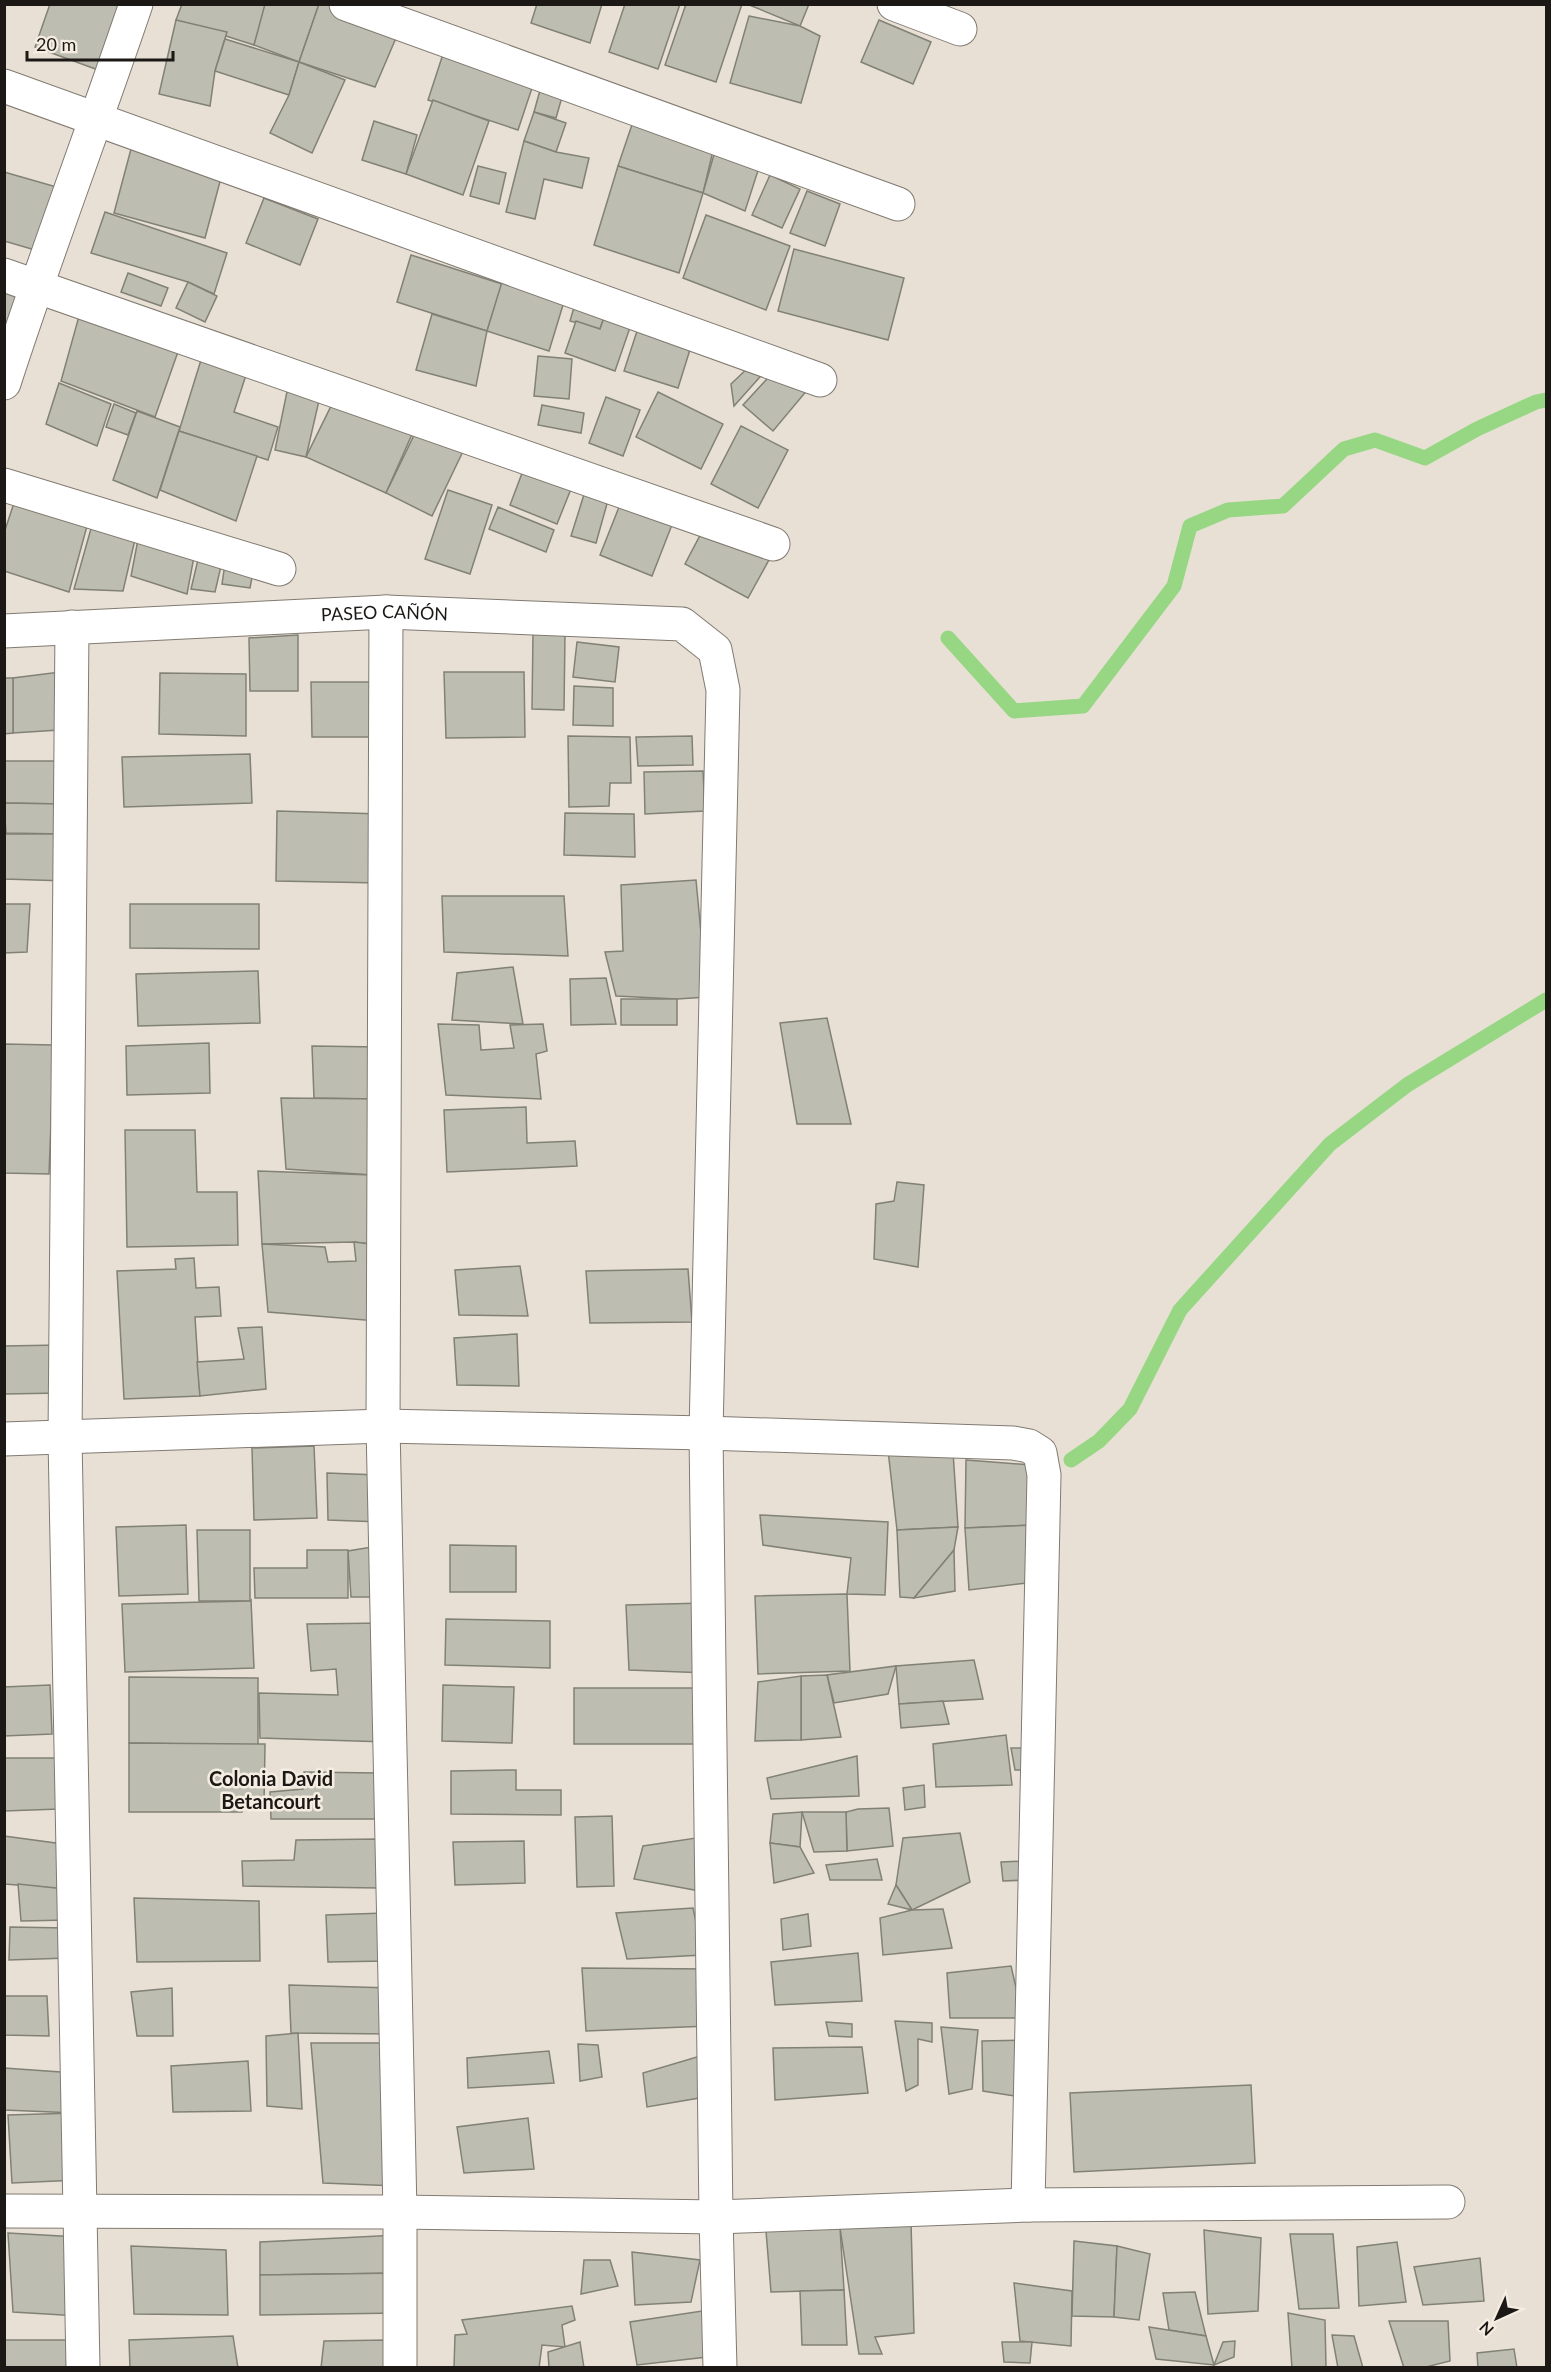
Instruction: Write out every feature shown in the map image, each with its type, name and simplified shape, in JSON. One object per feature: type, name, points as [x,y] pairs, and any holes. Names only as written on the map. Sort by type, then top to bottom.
[{"type":"street","points":[[4,383],[36,285],[97,121],[136,4]]},
{"type":"street","points":[[346,4],[898,204]]},
{"type":"street","points":[[894,4],[960,29]]},
{"type":"street","points":[[4,86],[820,380]]},
{"type":"street","points":[[4,275],[773,544]]},
{"type":"street","points":[[4,485],[279,569]]},
{"type":"street","points":[[386,612],[383,1426],[400,2212],[400,2367]]},
{"type":"street","name":"PASEO CAÑÓN","points":[[4,632],[386,612],[682,624],[715,650],[723,690],[706,1433],[720,2367]]},
{"type":"street","points":[[72,627],[65,1438],[83,2367]]},
{"type":"street","points":[[4,1439],[383,1426],[1013,1443],[1029,1446],[1040,1453],[1044,1475],[1028,2205]]},
{"type":"street","points":[[4,2211],[400,2212],[716,2217],[1028,2205],[1448,2202]]},
{"type":"building","points":[[50,4],[125,4],[101,71],[35,47]]},
{"type":"building","points":[[182,4],[267,4],[254,45],[176,20]]},
{"type":"building","points":[[265,4],[319,4],[299,62],[254,45]]},
{"type":"building","points":[[319,4],[347,4],[402,24],[375,87],[299,62]]},
{"type":"building","points":[[537,4],[602,4],[590,43],[531,23]]},
{"type":"building","points":[[625,4],[680,4],[658,69],[609,52]]},
{"type":"building","points":[[686,4],[742,4],[716,82],[665,65]]},
{"type":"building","points":[[747,4],[809,4],[800,26]]},
{"type":"building","points":[[749,16],[800,26],[820,36],[801,103],[730,83]]},
{"type":"building","points":[[176,20],[227,32],[215,71],[210,106],[159,94]]},
{"type":"building","points":[[879,20],[931,42],[913,84],[861,62]]},
{"type":"building","points":[[225,39],[299,62],[289,95],[215,71]]},
{"type":"building","points":[[445,48],[535,79],[518,130],[428,100]]},
{"type":"building","points":[[299,62],[345,80],[312,153],[270,133],[289,95]]},
{"type":"building","points":[[544,76],[566,83],[556,118],[534,112]]},
{"type":"building","points":[[433,100],[489,121],[463,195],[406,174]]},
{"type":"building","points":[[637,110],[716,138],[703,193],[618,166]]},
{"type":"building","points":[[534,112],[566,123],[556,152],[524,141]]},
{"type":"building","points":[[374,121],[417,135],[406,174],[362,160]]},
{"type":"building","points":[[524,141],[556,152],[589,158],[582,188],[544,179],[535,219],[506,212]]},
{"type":"building","points":[[131,149],[222,174],[205,238],[114,213]]},
{"type":"building","points":[[715,151],[763,155],[745,211],[703,193]]},
{"type":"building","points":[[478,166],[506,173],[499,204],[470,196]]},
{"type":"building","points":[[618,166],[703,193],[679,273],[594,245]]},
{"type":"building","points":[[4,172],[60,188],[42,252],[4,241]]},
{"type":"building","points":[[770,175],[800,189],[782,228],[752,215]]},
{"type":"building","points":[[807,191],[840,204],[825,246],[790,233]]},
{"type":"building","points":[[264,198],[318,219],[300,265],[246,243]]},
{"type":"building","points":[[105,212],[227,253],[214,294],[188,282],[91,253]]},
{"type":"building","points":[[706,215],[790,246],[766,310],[683,278]]},
{"type":"building","points":[[794,249],[904,278],[888,340],[778,311]]},
{"type":"building","points":[[411,255],[502,284],[487,331],[397,302]]},
{"type":"building","points":[[508,262],[570,282],[549,351],[487,331]]},
{"type":"building","points":[[128,273],[168,288],[161,306],[121,292]]},
{"type":"building","points":[[188,282],[217,296],[205,322],[176,308]]},
{"type":"building","points":[[4,284],[29,293],[4,362]]},
{"type":"building","points":[[580,287],[609,303],[600,329],[570,321]]},
{"type":"building","points":[[609,303],[635,313],[615,371],[565,353],[576,321],[600,329]]},
{"type":"building","points":[[81,309],[179,349],[155,417],[61,381]]},
{"type":"building","points":[[432,314],[487,331],[476,386],[416,370]]},
{"type":"building","points":[[640,322],[693,340],[678,388],[624,371]]},
{"type":"building","points":[[538,356],[572,359],[569,399],[534,396]]},
{"type":"building","points":[[201,360],[246,375],[234,412],[278,427],[268,460],[179,431]]},
{"type":"building","points":[[753,363],[768,368],[734,406],[731,384]]},
{"type":"building","points":[[778,367],[809,388],[773,431],[743,405]]},
{"type":"building","points":[[290,377],[321,392],[306,457],[275,450]]},
{"type":"building","points":[[59,383],[111,404],[97,446],[46,424]]},
{"type":"building","points":[[658,392],[723,424],[701,469],[636,437]]},
{"type":"building","points":[[606,397],[640,410],[623,456],[589,443]]},
{"type":"building","points":[[335,398],[417,423],[386,493],[306,457]]},
{"type":"building","points":[[114,404],[136,413],[128,435],[106,427]]},
{"type":"building","points":[[542,405],[584,413],[581,433],[538,425]]},
{"type":"building","points":[[137,411],[180,427],[157,498],[113,480]]},
{"type":"building","points":[[420,423],[468,441],[432,516],[386,493]]},
{"type":"building","points":[[741,426],[788,450],[758,508],[711,484]]},
{"type":"building","points":[[179,431],[257,456],[236,521],[160,490]]},
{"type":"building","points":[[527,460],[575,479],[557,524],[510,505]]},
{"type":"building","points":[[587,485],[610,493],[596,543],[571,536]]},
{"type":"building","points":[[448,490],[492,505],[470,574],[425,559]]},
{"type":"building","points":[[17,494],[90,515],[69,592],[4,571],[4,533]]},
{"type":"building","points":[[623,497],[675,517],[652,576],[600,555]]},
{"type":"building","points":[[498,507],[554,530],[546,552],[489,529]]},
{"type":"building","points":[[94,518],[137,531],[123,591],[74,589]]},
{"type":"building","points":[[705,526],[775,549],[748,598],[685,564]]},
{"type":"building","points":[[140,529],[196,546],[187,594],[131,576]]},
{"type":"building","points":[[201,547],[224,553],[215,592],[191,589]]},
{"type":"building","points":[[226,557],[255,562],[250,588],[222,584]]},
{"type":"building","points":[[533,633],[565,633],[564,710],[532,709]]},
{"type":"building","points":[[298,635],[298,691],[250,691],[249,638]]},
{"type":"building","points":[[577,642],[619,647],[615,682],[573,677]]},
{"type":"building","points":[[60,672],[59,730],[13,733],[13,678]]},
{"type":"building","points":[[444,672],[524,672],[525,737],[446,738]]},
{"type":"building","points":[[160,673],[246,674],[246,736],[159,734]]},
{"type":"building","points":[[4,678],[13,678],[13,733],[4,734]]},
{"type":"building","points":[[311,682],[380,682],[381,737],[312,737]]},
{"type":"building","points":[[574,686],[613,688],[613,726],[573,725]]},
{"type":"building","points":[[568,736],[630,737],[631,783],[610,783],[609,806],[569,807]]},
{"type":"building","points":[[692,736],[693,765],[638,766],[636,737]]},
{"type":"building","points":[[250,754],[252,803],[124,807],[122,757]]},
{"type":"building","points":[[4,761],[64,761],[64,804],[4,803]]},
{"type":"building","points":[[703,771],[705,811],[645,814],[644,772]]},
{"type":"building","points":[[4,803],[64,804],[65,834],[6,833]]},
{"type":"building","points":[[277,811],[382,814],[381,883],[276,881]]},
{"type":"building","points":[[565,813],[634,814],[635,857],[564,855]]},
{"type":"building","points":[[4,834],[65,834],[67,881],[4,879]]},
{"type":"building","points":[[696,880],[707,997],[677,999],[616,996],[605,952],[623,951],[621,885]]},
{"type":"building","points":[[442,896],[564,896],[568,956],[444,952]]},
{"type":"building","points":[[4,904],[30,904],[27,952],[4,953]]},
{"type":"building","points":[[130,904],[259,904],[259,949],[130,948]]},
{"type":"building","points":[[513,967],[523,1024],[452,1020],[457,973]]},
{"type":"building","points":[[258,971],[260,1023],[138,1026],[136,974]]},
{"type":"building","points":[[606,978],[616,1024],[571,1025],[570,979]]},
{"type":"building","points":[[621,999],[677,999],[677,1025],[621,1025]]},
{"type":"building","points":[[827,1018],[851,1124],[797,1124],[780,1023]]},
{"type":"building","points":[[438,1024],[479,1025],[481,1050],[514,1048],[510,1025],[543,1024],[547,1051],[536,1054],[541,1099],[446,1095]]},
{"type":"building","points":[[209,1043],[210,1093],[127,1095],[126,1046]]},
{"type":"building","points":[[4,1044],[54,1045],[49,1174],[4,1173]]},
{"type":"building","points":[[312,1046],[379,1047],[378,1099],[314,1098]]},
{"type":"building","points":[[281,1098],[378,1099],[372,1175],[286,1169]]},
{"type":"building","points":[[526,1107],[527,1143],[575,1141],[577,1166],[447,1172],[444,1110]]},
{"type":"building","points":[[125,1130],[195,1130],[197,1192],[237,1192],[238,1245],[127,1247]]},
{"type":"building","points":[[258,1171],[372,1175],[378,1245],[354,1242],[262,1244]]},
{"type":"building","points":[[897,1182],[924,1185],[918,1267],[874,1259],[876,1204],[894,1201]]},
{"type":"building","points":[[354,1242],[378,1245],[377,1321],[268,1312],[262,1244],[325,1247],[328,1262],[356,1261]]},
{"type":"building","points":[[194,1258],[196,1288],[219,1287],[221,1316],[195,1317],[200,1396],[124,1399],[117,1271],[176,1269],[175,1259]]},
{"type":"building","points":[[520,1266],[528,1316],[459,1315],[455,1270]]},
{"type":"building","points":[[688,1269],[692,1322],[590,1323],[586,1271]]},
{"type":"building","points":[[262,1327],[266,1389],[200,1396],[197,1362],[244,1359],[238,1328]]},
{"type":"building","points":[[517,1334],[519,1386],[457,1385],[454,1338]]},
{"type":"building","points":[[60,1345],[61,1393],[4,1394],[4,1346]]},
{"type":"building","points":[[314,1446],[317,1518],[254,1520],[252,1448]]},
{"type":"building","points":[[888,1450],[953,1452],[958,1527],[897,1530]]},
{"type":"building","points":[[966,1460],[1031,1465],[1034,1525],[965,1528]]},
{"type":"building","points":[[327,1473],[378,1475],[381,1522],[328,1520]]},
{"type":"building","points":[[760,1515],[888,1522],[885,1595],[847,1594],[851,1558],[763,1545]]},
{"type":"building","points":[[186,1525],[188,1594],[119,1596],[116,1527]]},
{"type":"building","points":[[1034,1525],[1035,1582],[969,1590],[965,1528]]},
{"type":"building","points":[[958,1527],[954,1550],[914,1598],[900,1597],[897,1530]]},
{"type":"building","points":[[197,1530],[250,1530],[250,1601],[199,1601]]},
{"type":"building","points":[[450,1545],[516,1546],[516,1592],[450,1592]]},
{"type":"building","points":[[378,1546],[384,1597],[351,1597],[348,1551]]},
{"type":"building","points":[[307,1550],[348,1550],[348,1598],[255,1598],[254,1568],[307,1568]]},
{"type":"building","points":[[954,1550],[955,1591],[914,1598]]},
{"type":"building","points":[[847,1594],[850,1671],[758,1674],[755,1596]]},
{"type":"building","points":[[251,1600],[254,1668],[125,1672],[122,1604]]},
{"type":"building","points":[[705,1603],[708,1673],[629,1670],[626,1605]]},
{"type":"building","points":[[446,1619],[550,1621],[550,1668],[445,1665]]},
{"type":"building","points":[[386,1623],[387,1742],[260,1738],[259,1693],[338,1695],[336,1669],[311,1671],[307,1624]]},
{"type":"building","points":[[974,1660],[983,1699],[899,1704],[896,1666]]},
{"type":"building","points":[[896,1666],[888,1694],[834,1703],[827,1675]]},
{"type":"building","points":[[827,1675],[841,1737],[801,1740],[801,1676]]},
{"type":"building","points":[[801,1676],[801,1740],[755,1741],[758,1682]]},
{"type":"building","points":[[129,1677],[258,1678],[258,1745],[129,1743]]},
{"type":"building","points":[[50,1685],[52,1734],[4,1736],[4,1687]]},
{"type":"building","points":[[443,1685],[514,1687],[512,1743],[442,1741]]},
{"type":"building","points":[[574,1688],[696,1688],[697,1744],[574,1744]]},
{"type":"building","points":[[943,1701],[949,1724],[901,1728],[899,1704]]},
{"type":"building","points":[[1006,1735],[1012,1785],[936,1787],[933,1744]]},
{"type":"building","points":[[129,1743],[265,1744],[264,1805],[242,1805],[242,1812],[129,1812]]},
{"type":"building","points":[[1011,1748],[1026,1748],[1030,1770],[1015,1770]]},
{"type":"building","points":[[857,1756],[859,1796],[771,1799],[767,1778]]},
{"type":"building","points":[[4,1758],[60,1758],[59,1809],[4,1811]]},
{"type":"building","points":[[516,1770],[516,1790],[561,1790],[561,1815],[451,1814],[451,1771]]},
{"type":"building","points":[[304,1772],[378,1773],[383,1819],[271,1819],[270,1792],[303,1789]]},
{"type":"building","points":[[924,1785],[925,1807],[905,1810],[903,1788]]},
{"type":"building","points":[[889,1808],[893,1846],[847,1851],[846,1812],[858,1809]]},
{"type":"building","points":[[802,1812],[846,1812],[847,1851],[814,1852]]},
{"type":"building","points":[[802,1812],[800,1847],[770,1843],[773,1814]]},
{"type":"building","points":[[612,1816],[614,1886],[577,1887],[575,1817]]},
{"type":"building","points":[[960,1833],[970,1882],[912,1910],[896,1885],[903,1838]]},
{"type":"building","points":[[4,1836],[63,1844],[65,1889],[5,1884]]},
{"type":"building","points":[[696,1838],[700,1891],[634,1879],[643,1846]]},
{"type":"building","points":[[380,1839],[379,1888],[243,1886],[242,1861],[294,1860],[296,1840]]},
{"type":"building","points":[[524,1841],[525,1883],[455,1885],[453,1842]]},
{"type":"building","points":[[770,1843],[800,1847],[814,1873],[774,1883]]},
{"type":"building","points":[[877,1859],[882,1880],[830,1880],[826,1865]]},
{"type":"building","points":[[1026,1861],[1027,1880],[1003,1881],[1001,1862]]},
{"type":"building","points":[[18,1884],[65,1889],[69,1920],[21,1921]]},
{"type":"building","points":[[896,1885],[912,1910],[888,1904]]},
{"type":"building","points":[[134,1898],[259,1901],[260,1961],[137,1962]]},
{"type":"building","points":[[693,1908],[703,1955],[627,1959],[616,1913]]},
{"type":"building","points":[[943,1909],[952,1948],[883,1955],[880,1918],[912,1910]]},
{"type":"building","points":[[385,1913],[387,1961],[328,1962],[326,1915]]},
{"type":"building","points":[[808,1914],[811,1946],[783,1950],[781,1919]]},
{"type":"building","points":[[10,1927],[68,1928],[68,1958],[9,1960]]},
{"type":"building","points":[[858,1953],[862,2001],[775,2005],[771,1962]]},
{"type":"building","points":[[1011,1966],[1023,2018],[950,2018],[947,1973]]},
{"type":"building","points":[[582,1968],[710,1969],[709,2026],[586,2031]]},
{"type":"building","points":[[289,1985],[391,1988],[392,2034],[291,2033]]},
{"type":"building","points":[[172,1988],[173,2036],[137,2036],[131,1992]]},
{"type":"building","points":[[4,1996],[47,1996],[49,2036],[4,2035]]},
{"type":"building","points":[[895,2021],[932,2023],[932,2042],[918,2039],[918,2085],[906,2091]]},
{"type":"building","points":[[826,2022],[852,2024],[852,2037],[829,2036]]},
{"type":"building","points":[[941,2027],[978,2030],[972,2089],[949,2094]]},
{"type":"building","points":[[298,2033],[302,2109],[267,2106],[266,2036]]},
{"type":"building","points":[[1026,2040],[1022,2097],[983,2091],[982,2041]]},
{"type":"building","points":[[311,2043],[394,2043],[397,2186],[323,2183]]},
{"type":"building","points":[[578,2044],[598,2045],[602,2077],[580,2081]]},
{"type":"building","points":[[862,2047],[868,2093],[775,2100],[773,2048]]},
{"type":"building","points":[[549,2051],[554,2083],[468,2088],[467,2058]]},
{"type":"building","points":[[707,2054],[705,2097],[647,2107],[643,2073]]},
{"type":"building","points":[[248,2061],[251,2111],[173,2112],[171,2066]]},
{"type":"building","points":[[4,2068],[75,2073],[76,2113],[4,2110]]},
{"type":"building","points":[[1251,2085],[1255,2163],[1074,2172],[1070,2093]]},
{"type":"building","points":[[76,2113],[79,2180],[12,2183],[8,2115]]},
{"type":"building","points":[[528,2118],[534,2169],[464,2173],[457,2127]]},
{"type":"building","points":[[911,2222],[914,2333],[875,2337],[882,2354],[859,2354],[840,2228]]},
{"type":"building","points":[[840,2228],[844,2290],[771,2292],[766,2231]]},
{"type":"building","points":[[1204,2230],[1261,2238],[1258,2311],[1208,2314]]},
{"type":"building","points":[[8,2233],[78,2237],[79,2316],[13,2312]]},
{"type":"building","points":[[1290,2234],[1333,2234],[1339,2308],[1299,2309]]},
{"type":"building","points":[[398,2235],[402,2273],[260,2275],[260,2242]]},
{"type":"building","points":[[1074,2241],[1117,2246],[1114,2317],[1072,2316]]},
{"type":"building","points":[[1397,2242],[1406,2302],[1359,2306],[1357,2247]]},
{"type":"building","points":[[131,2246],[226,2250],[228,2315],[134,2314]]},
{"type":"building","points":[[1117,2246],[1150,2254],[1139,2320],[1114,2317]]},
{"type":"building","points":[[632,2252],[700,2260],[691,2302],[635,2305]]},
{"type":"building","points":[[1480,2258],[1484,2301],[1423,2305],[1414,2267]]},
{"type":"building","points":[[584,2260],[610,2260],[618,2286],[581,2294]]},
{"type":"building","points":[[402,2273],[401,2313],[260,2315],[260,2275]]},
{"type":"building","points":[[1014,2283],[1072,2291],[1071,2346],[1020,2341]]},
{"type":"building","points":[[844,2290],[847,2345],[802,2345],[800,2291]]},
{"type":"building","points":[[1195,2292],[1206,2336],[1169,2330],[1163,2293]]},
{"type":"building","points":[[572,2306],[575,2320],[562,2325],[565,2347],[542,2345],[539,2368],[454,2368],[455,2335],[467,2334],[462,2320]]},
{"type":"building","points":[[715,2309],[716,2356],[637,2365],[630,2322]]},
{"type":"building","points":[[1288,2313],[1325,2320],[1326,2368],[1292,2368]]},
{"type":"building","points":[[1389,2321],[1448,2321],[1450,2361],[1422,2368],[1404,2368]]},
{"type":"building","points":[[1149,2327],[1206,2336],[1214,2365],[1156,2359]]},
{"type":"building","points":[[1332,2335],[1354,2336],[1363,2368],[1338,2368]]},
{"type":"building","points":[[233,2336],[238,2368],[130,2368],[129,2340]]},
{"type":"building","points":[[4,2340],[75,2340],[76,2368],[4,2368]]},
{"type":"building","points":[[388,2340],[387,2368],[321,2368],[324,2341]]},
{"type":"building","points":[[1235,2341],[1234,2357],[1214,2365],[1223,2342]]},
{"type":"building","points":[[580,2342],[584,2368],[549,2368],[548,2352]]},
{"type":"building","points":[[1002,2342],[1032,2342],[1030,2363],[1004,2362]]},
{"type":"building","points":[[1514,2349],[1517,2368],[1478,2368],[1477,2353]]},
{"type":"waterway","points":[[948,638],[1014,711],[1083,706],[1174,586],[1190,526],[1228,510],[1283,506],[1344,449],[1375,440],[1425,458],[1477,429],[1536,402],[1546,400]]},
{"type":"waterway","points":[[1071,1460],[1099,1441],[1130,1409],[1180,1310],[1330,1144],[1407,1085],[1546,1000]]},
{"type":"district","name":"Colonia David Betancourt","points":[[271,1790]]}]
